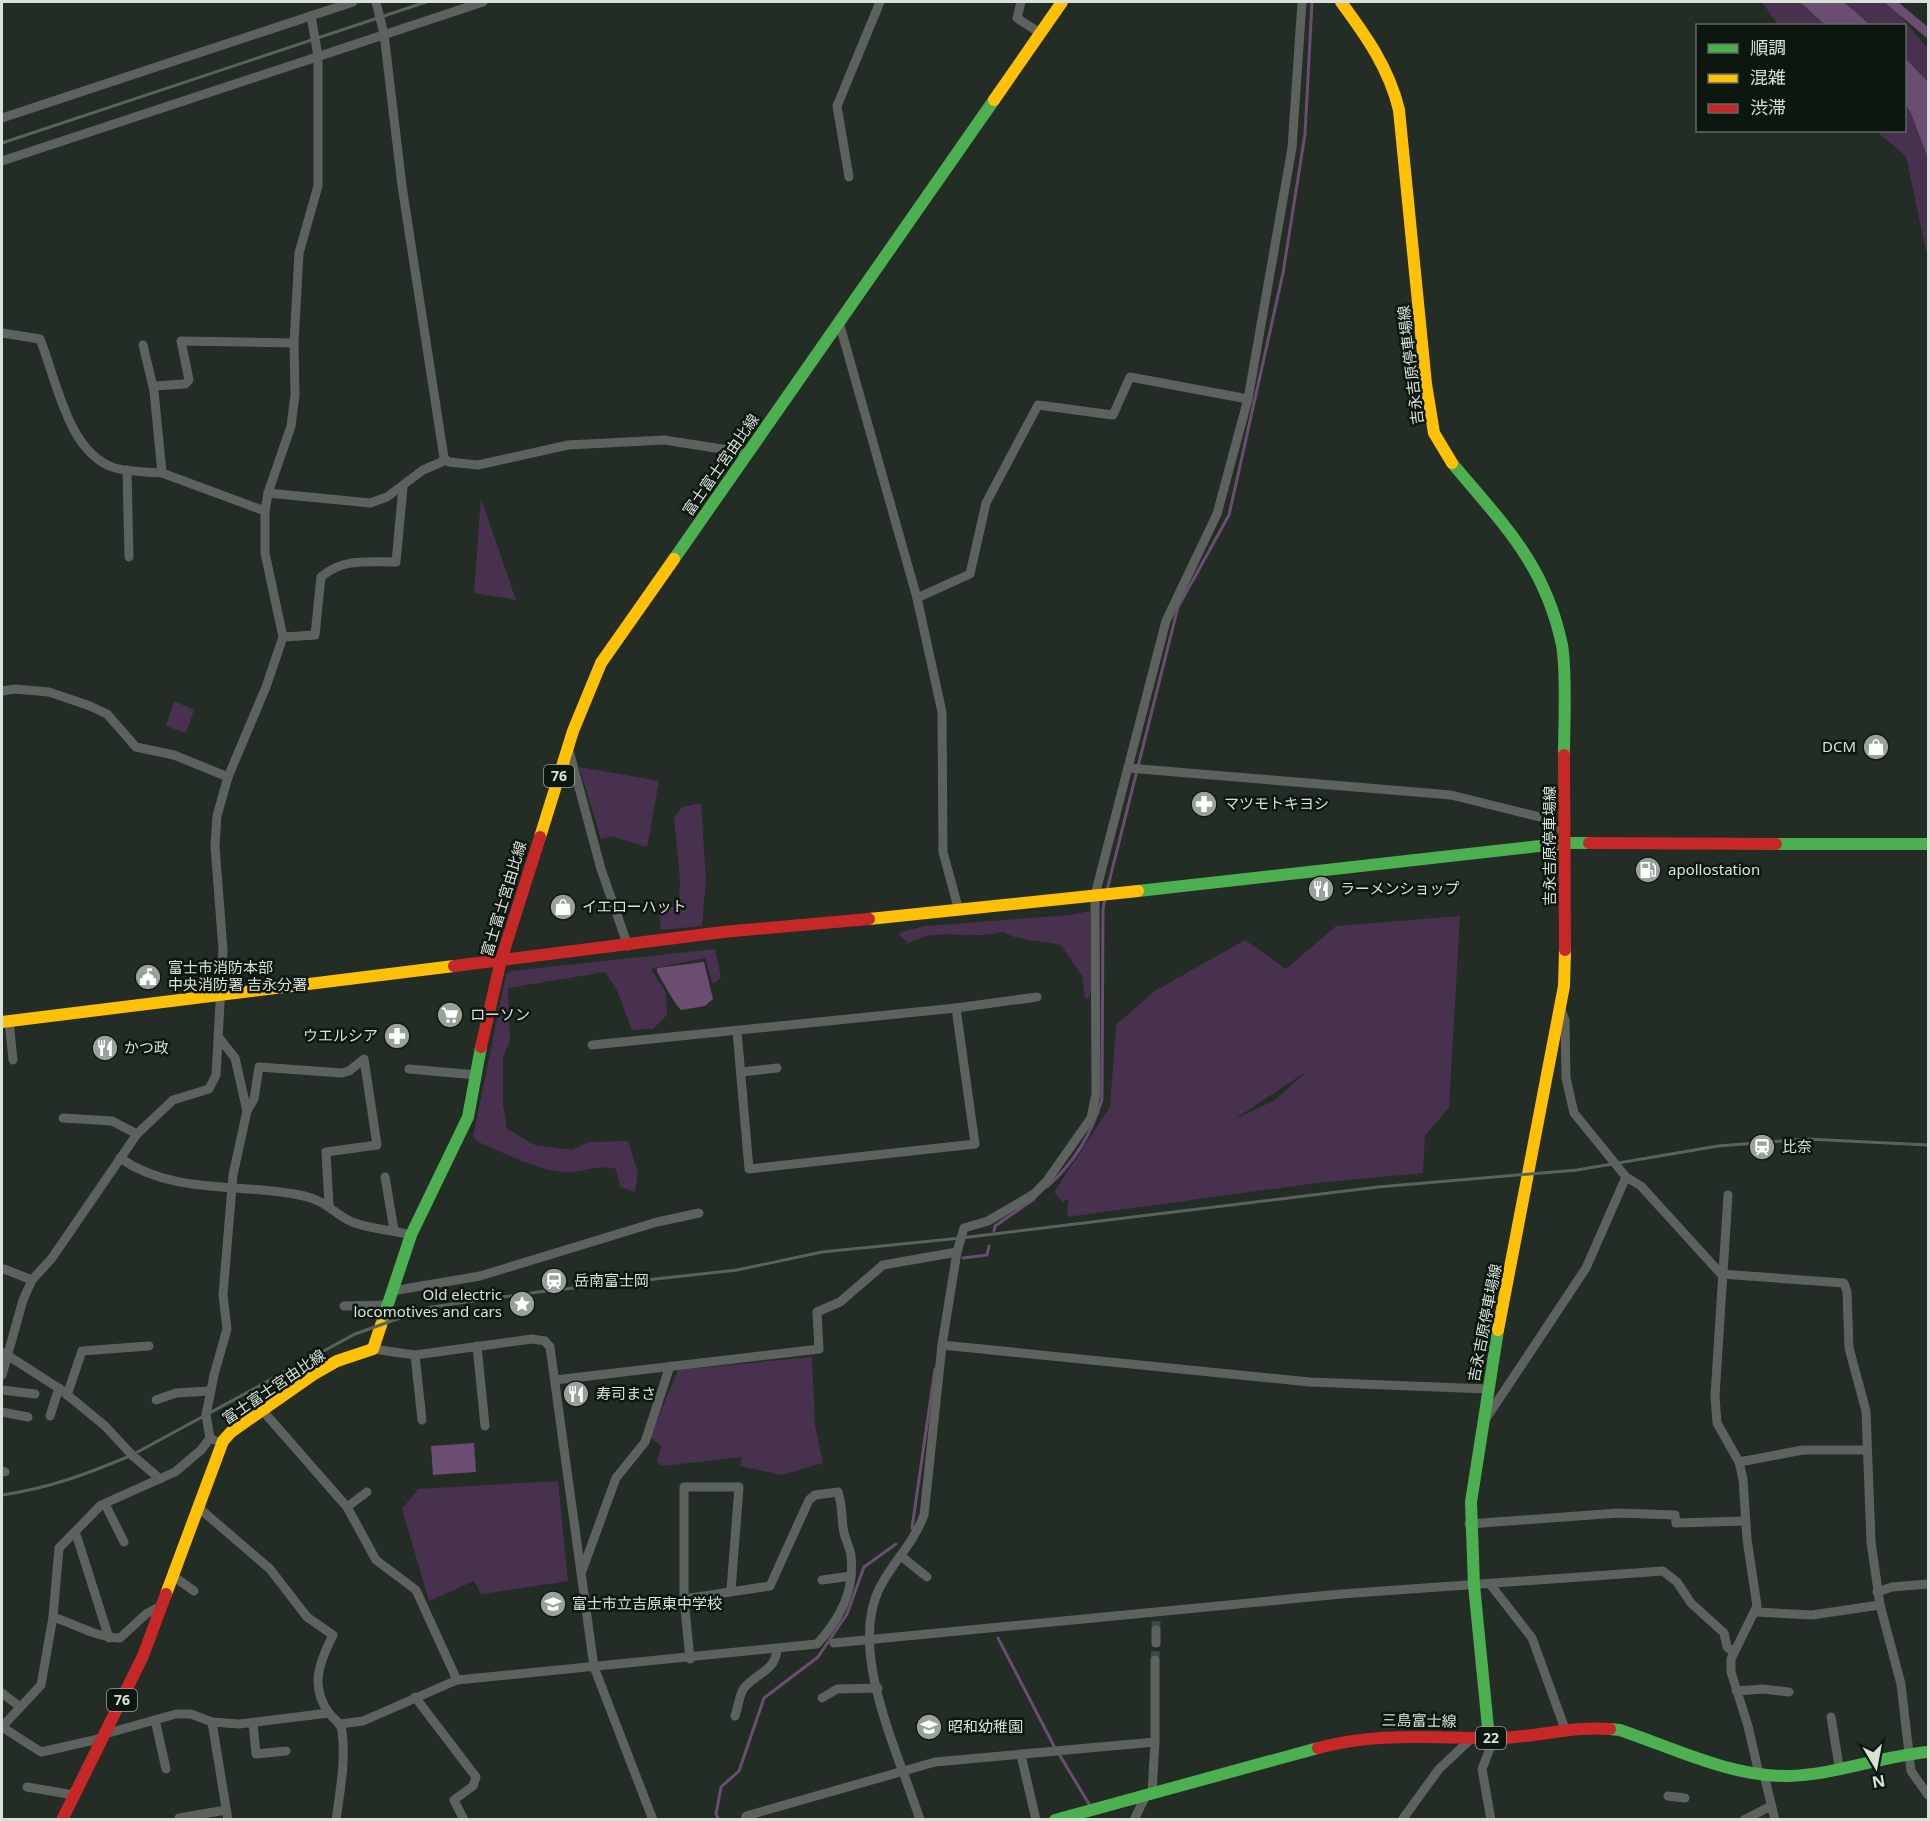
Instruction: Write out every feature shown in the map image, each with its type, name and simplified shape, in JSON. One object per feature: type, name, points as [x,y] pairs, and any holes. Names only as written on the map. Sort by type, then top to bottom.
[{"type":"main road","name":"富士富士宮由比線","points":[[62,1820],[143,1656],[199,1508],[216,1441],[314,1374],[337,1361],[368,1353],[373,1349],[411,1235],[468,1117],[487,1015],[501,960],[568,747],[587,692],[601,663],[1062,2]]},
{"type":"main road","name":"吉永吉原停車場線","points":[[1341,2],[1386,65],[1394,85],[1399,110],[1426,384],[1434,433],[1449,461],[1527,555],[1549,602],[1557,627],[1563,675],[1566,951],[1560,1007],[1487,1389],[1469,1524],[1492,1738]]},
{"type":"main road","points":[[5,1022],[628,946],[723,932],[959,911],[1565,838],[1929,844]]},
{"type":"main road","name":"三島富士線","points":[[1055,1820],[1346,1740],[1392,1735],[1492,1738],[1600,1727],[1620,1730],[1762,1775],[1788,1776],[1909,1753],[1929,1752]]},
{"type":"street","points":[[2,118],[353,2]]},
{"type":"street","points":[[376,2],[384,34],[402,186],[446,460]]},
{"type":"street","points":[[2,161],[483,2]]},
{"type":"street","points":[[849,177],[837,106],[880,2]]},
{"type":"street","points":[[1021,2],[1017,18],[1040,33]]},
{"type":"street","points":[[920,1820],[902,1773],[878,1688],[868,1641],[869,1618],[879,1589],[915,1538],[924,1515],[942,1345],[957,1252],[964,1228],[988,1221],[1035,1194],[1091,1118],[1096,1094],[1095,895],[1166,621],[1217,514],[1248,399],[1292,148],[1302,2]]},
{"type":"street","points":[[2,1375],[4,1353],[32,1280],[52,1258],[137,1134],[173,1100],[209,1089],[216,1075],[220,1039],[223,950],[215,846],[217,816],[228,777],[266,687],[284,637],[269,575],[265,511],[268,493],[291,426],[295,395],[294,343],[299,253],[318,186],[318,56],[311,16]]},
{"type":"street","points":[[839,322],[917,598],[942,712],[943,852],[959,911]]},
{"type":"street","points":[[2,333],[40,339],[65,412],[80,438],[96,458],[114,468],[162,473],[265,511]]},
{"type":"street","points":[[153,386],[185,384],[189,380],[181,341],[294,343]]},
{"type":"street","points":[[143,345],[153,386],[162,473]]},
{"type":"street","points":[[917,598],[970,574],[986,503],[1038,405],[1113,415],[1130,377],[1248,399]]},
{"type":"street","points":[[268,493],[370,503],[387,497],[423,470],[446,460],[478,465],[568,445],[616,441],[664,440],[748,453]]},
{"type":"street","points":[[127,470],[129,557]]},
{"type":"street","points":[[284,637],[315,635],[321,576],[333,566],[347,562],[396,562],[403,487]]},
{"type":"street","points":[[2,691],[15,689],[49,692],[90,706],[107,714],[136,747],[174,755],[228,777]]},
{"type":"street","points":[[568,747],[601,869],[628,946]]},
{"type":"street","points":[[1128,768],[1451,795],[1548,819],[1565,838]]},
{"type":"street","points":[[592,1045],[1037,998]]},
{"type":"street","points":[[1560,1007],[1565,1020],[1566,1078],[1574,1113],[1626,1177],[1641,1186],[1721,1274],[1844,1282],[1847,1292],[1849,1348],[1866,1411],[1871,1542],[1877,1592],[1901,1684],[1911,1772],[1929,1796]]},
{"type":"street","points":[[737,1031],[749,1169],[975,1143],[956,1008]]},
{"type":"street","points":[[5,1022],[13,1060]]},
{"type":"street","points":[[220,1039],[235,1058],[247,1111]]},
{"type":"street","points":[[328,1713],[253,1723],[212,1722],[191,1714],[176,1714],[41,1752],[2,1727],[19,1706],[41,1685],[53,1617],[58,1548],[105,1504],[175,1472],[201,1450],[216,1441],[206,1415],[210,1391],[227,1329],[224,1295],[231,1188],[247,1111],[255,1099],[258,1067],[342,1073],[349,1071],[364,1059],[377,1145],[326,1152],[329,1205]]},
{"type":"street","points":[[741,1072],[777,1068]]},
{"type":"street","points":[[409,1069],[477,1075]]},
{"type":"street","points":[[63,1118],[112,1121],[137,1134]]},
{"type":"street","points":[[120,1158],[143,1173],[195,1185],[302,1195],[329,1205],[352,1222],[411,1235]]},
{"type":"street","points":[[385,1177],[394,1230]]},
{"type":"street","points":[[1483,1423],[1586,1268],[1626,1177]]},
{"type":"street","points":[[1728,1195],[1714,1396],[1717,1424],[1739,1462],[1743,1479],[1745,1521],[1756,1612],[1734,1652],[1731,1672],[1775,1820]]},
{"type":"street","points":[[392,1291],[480,1276],[657,1222],[699,1213]]},
{"type":"street","points":[[555,1380],[819,1349],[817,1312],[840,1302],[883,1265],[957,1252]]},
{"type":"street","points":[[4,1269],[32,1280]]},
{"type":"street","points":[[344,1306],[387,1305]]},
{"type":"street","points":[[373,1349],[415,1355],[541,1339],[550,1347],[594,1666],[653,1820]]},
{"type":"street","points":[[942,1345],[1310,1382],[1487,1389]]},
{"type":"street","points":[[67,1395],[82,1351],[149,1346]]},
{"type":"street","points":[[477,1346],[484,1426]]},
{"type":"street","points":[[4,1353],[59,1388],[105,1426],[132,1455],[160,1479]]},
{"type":"street","points":[[415,1355],[422,1420]]},
{"type":"street","points":[[581,1573],[615,1478],[645,1442],[670,1366]]},
{"type":"street","points":[[50,1416],[59,1388]]},
{"type":"street","points":[[2,1390],[35,1394]]},
{"type":"street","points":[[156,1400],[176,1393],[210,1391]]},
{"type":"street","points":[[263,1410],[347,1506],[376,1560],[416,1590],[457,1680]]},
{"type":"street","points":[[2,1412],[28,1417]]},
{"type":"street","points":[[1739,1462],[1803,1450],[1866,1450]]},
{"type":"street","points":[[690,1659],[684,1599],[684,1487],[739,1487],[731,1590]]},
{"type":"street","points":[[347,1506],[367,1492]]},
{"type":"street","points":[[340,1724],[363,1721],[457,1680],[690,1659],[817,1644],[833,1627],[844,1608],[851,1576],[851,1555],[844,1533],[842,1505],[838,1492],[815,1495],[809,1500],[770,1586],[731,1590],[684,1599]]},
{"type":"street","points":[[105,1504],[124,1542]]},
{"type":"street","points":[[199,1508],[270,1569],[307,1617],[333,1635],[319,1662],[316,1676],[318,1690],[328,1713],[340,1724],[343,1765],[336,1820]]},
{"type":"street","points":[[1469,1524],[1618,1513],[1675,1515],[1677,1523],[1745,1521]]},
{"type":"street","points":[[74,1535],[81,1547],[109,1638]]},
{"type":"street","points":[[901,1556],[927,1577]]},
{"type":"street","points":[[834,1643],[1156,1616],[1341,1594],[1663,1570],[1677,1582],[1691,1603],[1724,1633],[1727,1647],[1734,1652]]},
{"type":"street","points":[[173,1576],[194,1591]]},
{"type":"street","points":[[822,1580],[851,1576]]},
{"type":"street","points":[[1490,1584],[1532,1638],[1565,1729]]},
{"type":"street","points":[[1877,1592],[1892,1587],[1929,1584]]},
{"type":"street","points":[[1756,1612],[1812,1615],[1880,1605]]},
{"type":"street","points":[[53,1617],[109,1638],[120,1638],[146,1614],[161,1606]]},
{"type":"street","points":[[1156,1630],[1156,1643]]},
{"type":"street","points":[[735,1716],[744,1688],[767,1671],[777,1657],[777,1649]]},
{"type":"street","points":[[1134,1820],[1149,1794],[1155,1742],[1155,1660]]},
{"type":"street","points":[[822,1698],[837,1689],[878,1688]]},
{"type":"street","points":[[1736,1691],[1762,1689],[1789,1692]]},
{"type":"street","points":[[2,1693],[19,1706]]},
{"type":"street","points":[[415,1697],[476,1777],[473,1786],[454,1800],[464,1820]]},
{"type":"street","points":[[1831,1717],[1839,1766]]},
{"type":"street","points":[[155,1720],[166,1769]]},
{"type":"street","points":[[179,1818],[227,1815],[212,1722]]},
{"type":"street","points":[[253,1723],[256,1754],[286,1750]]},
{"type":"street","points":[[1405,1819],[1439,1769],[1473,1737]]},
{"type":"street","points":[[1491,1820],[1482,1769],[1492,1738]]},
{"type":"street","points":[[745,1820],[746,1816],[772,1808],[935,1762],[1155,1742]]},
{"type":"street","points":[[1021,1755],[1036,1820]]},
{"type":"street","points":[[27,1787],[74,1795]]},
{"type":"street","points":[[1668,1796],[1685,1798]]},
{"type":"street","points":[[1744,1820],[1771,1806]]},
{"type":"street","points":[[772,1808],[774,1820]]},
{"type":"shaded area","points":[[1762,2],[1889,2],[1928,49],[1928,260],[1906,156],[1877,132],[1906,132],[1906,24],[1777,24]]},
{"type":"shaded area","points":[[1800,2],[1844,2],[1869,24],[1824,24]]},
{"type":"shaded area","points":[[1906,59],[1928,82],[1928,158],[1906,106]]},
{"type":"shaded area","points":[[481,498],[516,600],[474,593]]},
{"type":"shaded area","points":[[174,701],[194,710],[186,733],[166,726]]},
{"type":"shaded area","points":[[579,767],[659,781],[647,847],[611,836],[601,839]]},
{"type":"shaded area","points":[[701,803],[706,879],[702,926],[661,930],[659,912],[679,904],[680,880],[674,818],[682,807]]},
{"type":"shaded area","points":[[1090,911],[1091,992],[1088,999],[1085,998],[1082,976],[1061,945],[1024,939],[1003,932],[986,935],[931,935],[908,943],[899,935],[901,932],[925,926],[1070,915]]},
{"type":"shaded area","points":[[1460,916],[1449,1108],[1425,1135],[1423,1173],[1317,1183],[1067,1217],[1068,1199],[1063,1202],[1054,1192],[1110,1107],[1116,1025],[1153,992],[1245,940],[1286,969],[1336,926]],"holes":[[[1307,1071],[1275,1100],[1235,1119]]]},
{"type":"shaded area","points":[[715,949],[721,978],[713,984],[705,958],[651,969],[666,993],[667,1015],[653,1029],[632,1030],[617,990],[605,972],[508,988],[510,1041],[503,1057],[503,1104],[507,1129],[535,1145],[572,1150],[589,1142],[628,1141],[638,1173],[635,1192],[620,1187],[616,1169],[602,1168],[568,1172],[550,1170],[508,1155],[478,1142],[473,1137],[506,974],[511,971]]},
{"type":"shaded area","points":[[704,962],[713,999],[705,1006],[681,1010],[657,972],[657,968]]},
{"type":"shaded area","points":[[812,1357],[815,1425],[823,1463],[782,1475],[740,1466],[742,1457],[662,1466],[657,1462],[661,1446],[650,1437],[678,1370]]},
{"type":"shaded area","points":[[474,1443],[476,1472],[433,1475],[431,1446]]},
{"type":"shaded area","points":[[558,1481],[568,1581],[481,1594],[474,1581],[429,1601],[402,1509],[418,1489]]},
{"type":"waterway","points":[[1107,890],[1178,607],[1229,515],[1283,273],[1305,134],[1312,2]]},
{"type":"waterway","points":[[1891,2],[1928,33]]},
{"type":"waterway","points":[[1047,1187],[1066,1168],[1088,1136],[1102,1099],[1103,909],[1105,899]]},
{"type":"waterway","points":[[994,1231],[995,1226],[1034,1199]]},
{"type":"waterway","points":[[963,1258],[987,1255],[989,1246]]},
{"type":"waterway","points":[[912,1528],[935,1369]]},
{"type":"waterway","points":[[719,1820],[716,1814],[721,1787],[739,1771],[764,1698],[818,1657],[847,1614],[864,1567],[896,1544]]},
{"type":"waterway","points":[[998,1638],[1055,1748]]},
{"type":"waterway","points":[[1059,1754],[1089,1804]]},
{"type":"tunnel","points":[[1156,1619],[1156,1630]]},
{"type":"tunnel","points":[[1155,1660],[1156,1643]]},
{"type":"railway","points":[[2,143],[426,2]]},
{"type":"railway","points":[[2,1495],[68,1480],[132,1455],[355,1334],[431,1307],[546,1291],[737,1270],[822,1252],[961,1238],[1378,1187],[1577,1170],[1718,1146],[1807,1139],[1928,1145]]},
{"type":"traffic: fast","points":[[674,559],[994,100]]},
{"type":"traffic: fast","points":[[1452,463],[1520,546],[1545,591],[1564,657],[1564,755]]},
{"type":"traffic: fast","points":[[1138,891],[1566,843],[1589,843]]},
{"type":"traffic: fast","points":[[1776,844],[1928,844]]},
{"type":"traffic: fast","points":[[381,1325],[411,1235],[468,1117],[481,1047]]},
{"type":"traffic: fast","points":[[1489,1738],[1474,1585],[1471,1502],[1498,1330]]},
{"type":"traffic: fast","points":[[1610,1729],[1620,1730],[1724,1767],[1767,1775],[1806,1775],[1928,1752]]},
{"type":"traffic: fast","points":[[1055,1820],[1318,1748]]},
{"type":"traffic: slow","points":[[994,100],[1062,2]]},
{"type":"traffic: slow","points":[[1341,2],[1383,66],[1399,110],[1426,384],[1434,433],[1452,463]]},
{"type":"traffic: slow","points":[[540,837],[573,731],[601,663],[674,559]]},
{"type":"traffic: slow","points":[[869,919],[1138,891]]},
{"type":"traffic: slow","points":[[1498,1330],[1564,986],[1565,950]]},
{"type":"traffic: slow","points":[[2,1022],[454,966]]},
{"type":"traffic: slow","points":[[166,1594],[223,1441],[231,1432],[314,1374],[337,1361],[373,1349],[381,1325]]},
{"type":"traffic: jam","points":[[1564,755],[1565,950]]},
{"type":"traffic: jam","points":[[481,1047],[501,960],[540,837]]},
{"type":"traffic: jam","points":[[1589,843],[1776,844]]},
{"type":"traffic: jam","points":[[454,966],[723,932],[869,919]]},
{"type":"traffic: jam","points":[[62,1820],[143,1656],[166,1594]]},
{"type":"traffic: jam","points":[[1318,1748],[1363,1739],[1500,1738],[1582,1729],[1610,1729]]},
{"type":"place","name":"DCM","points":[[1876,747]]},
{"type":"place","name":"マツモトキヨシ","points":[[1204,804]]},
{"type":"place","name":"apollostation","points":[[1648,870]]},
{"type":"place","name":"ラーメンショップ","points":[[1321,889]]},
{"type":"place","name":"イエローハット","points":[[563,907]]},
{"type":"place","name":"富士市消防本部 中央消防署 吉永分署","points":[[148,977]]},
{"type":"place","name":"ローソン","points":[[450,1015]]},
{"type":"place","name":"ウエルシア","points":[[397,1036]]},
{"type":"place","name":"かつ政","points":[[105,1048]]},
{"type":"place","name":"比奈","points":[[1762,1147]]},
{"type":"place","name":"岳南富士岡","points":[[554,1281]]},
{"type":"place","name":"Old electric locomotives and cars","points":[[522,1304]]},
{"type":"place","name":"寿司まさ","points":[[576,1394]]},
{"type":"place","name":"富士市立吉原東中学校","points":[[553,1604]]},
{"type":"place","name":"昭和幼稚園","points":[[929,1727]]}]
